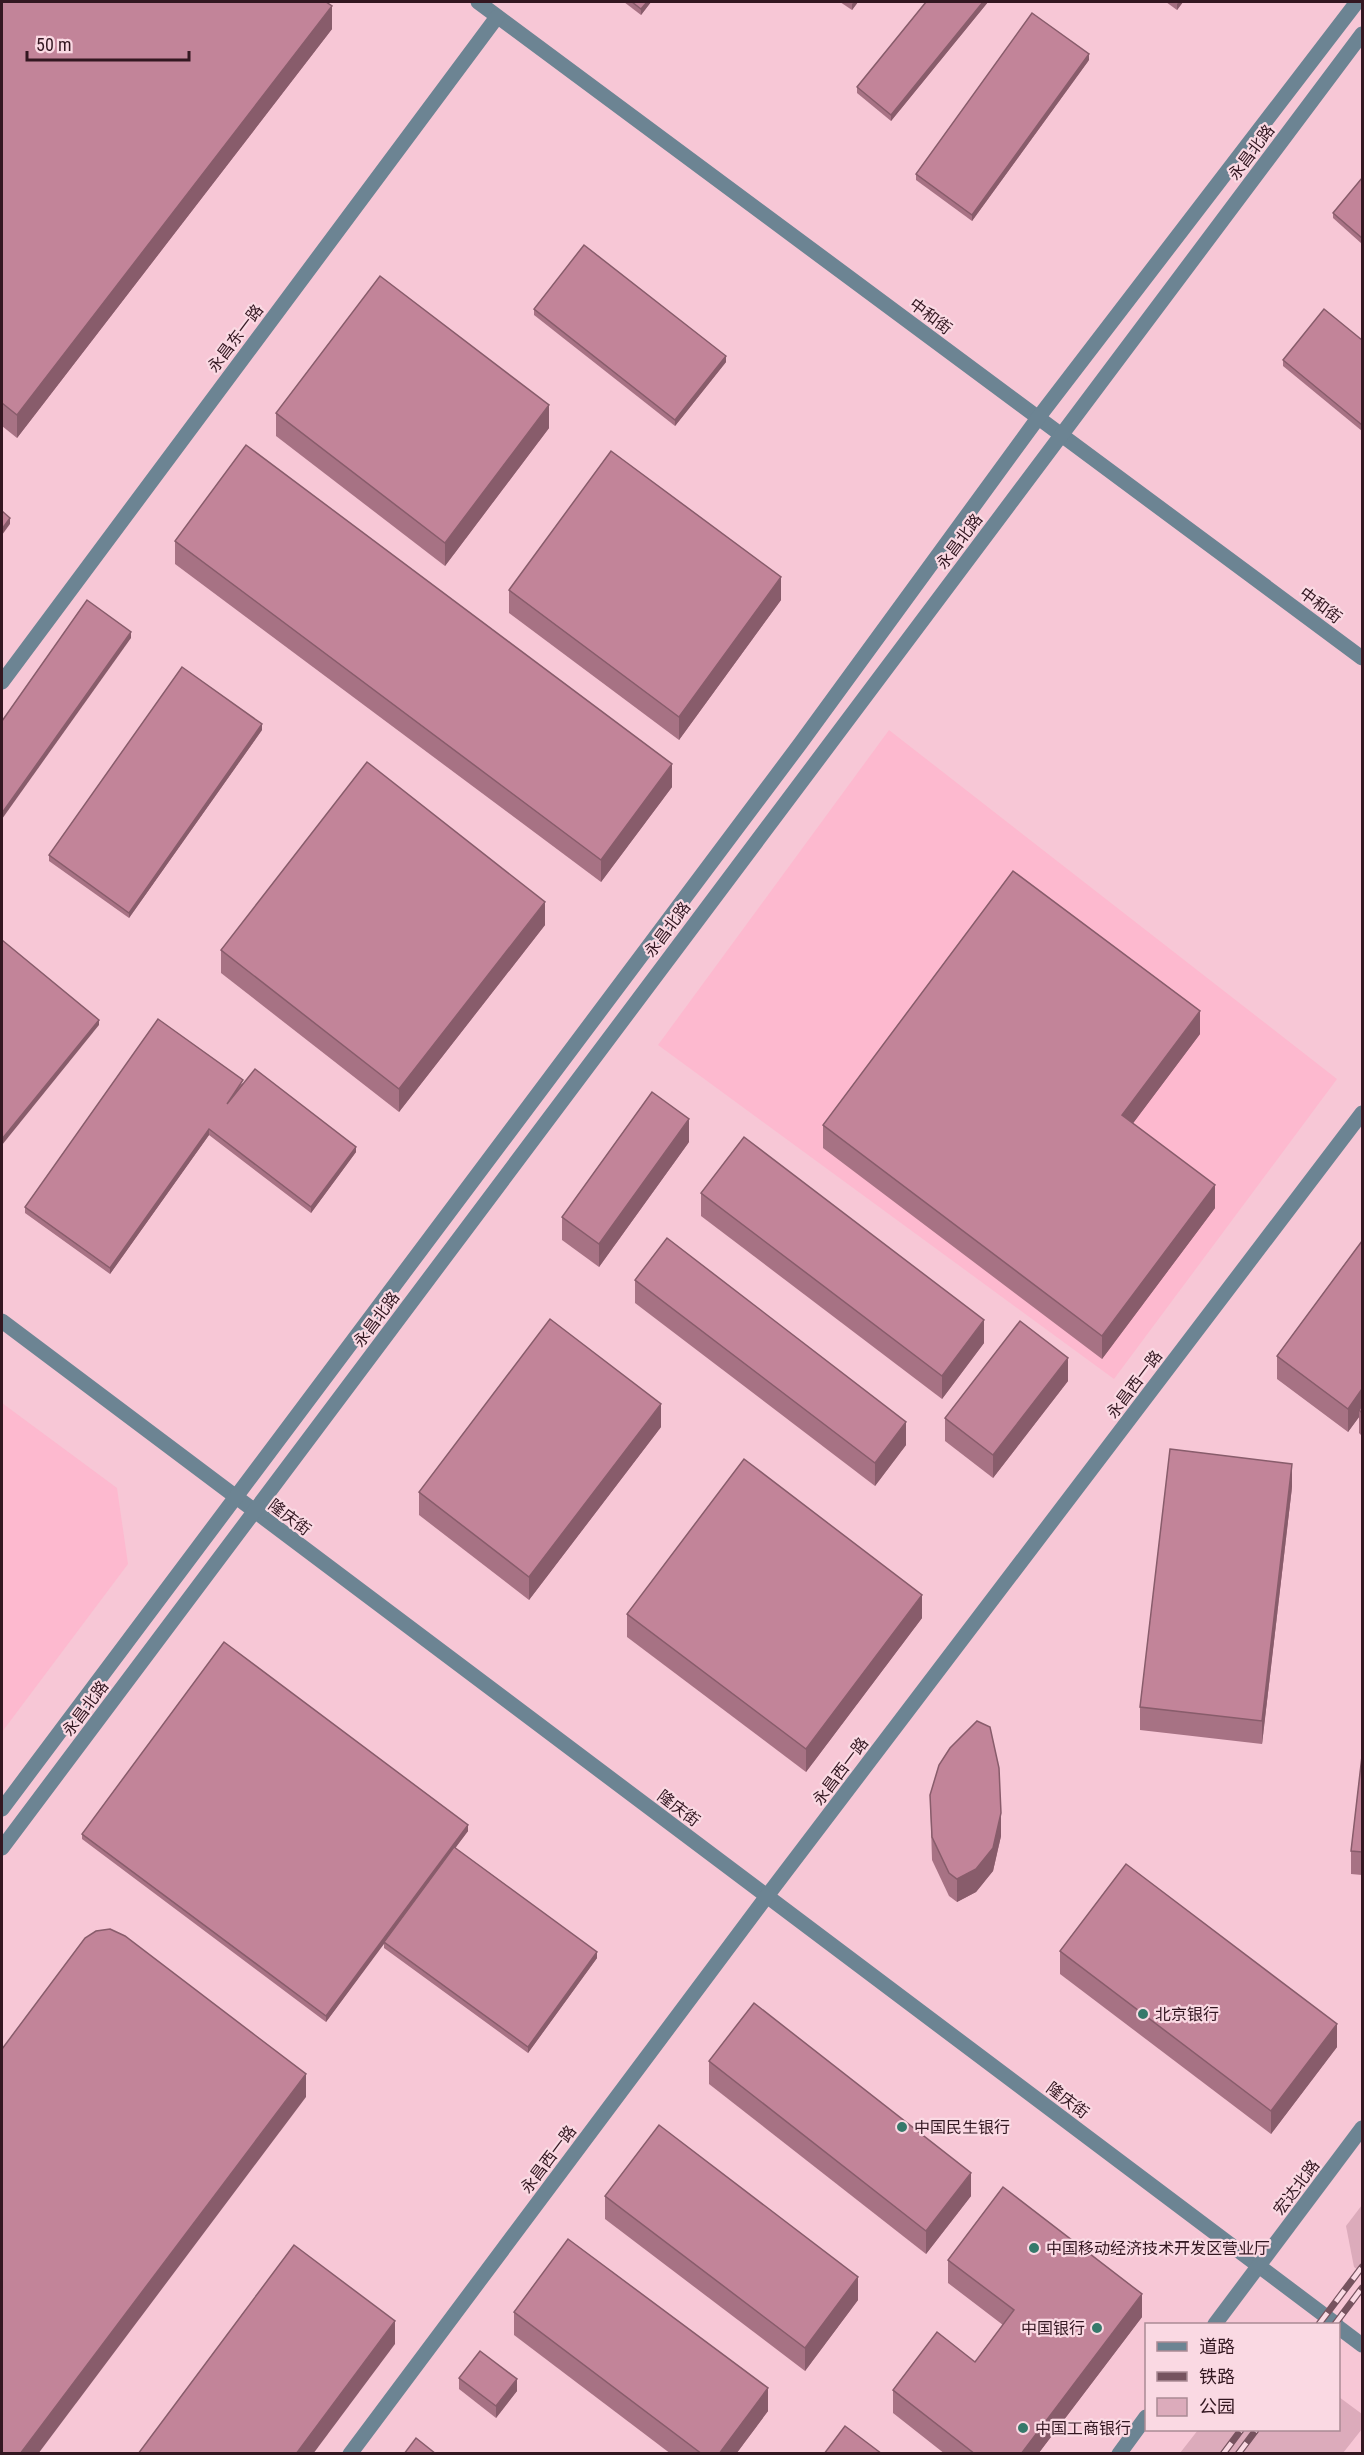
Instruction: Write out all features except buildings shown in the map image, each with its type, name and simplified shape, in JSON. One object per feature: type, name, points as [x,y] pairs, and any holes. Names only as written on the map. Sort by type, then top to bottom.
[{"type":"street","name":"中和街","points":[[478,2],[1362,658]]},
{"type":"street","name":"永昌北路","points":[[2,1809],[800,744],[1038,418],[1357,2]]},
{"type":"street","name":"永昌东一路","points":[[2,682],[497,17]]},
{"type":"street","name":"永昌北路","points":[[2,1848],[1362,34]]},
{"type":"street","name":"永昌西一路","points":[[350,2454],[767,1896],[1362,1113]]},
{"type":"street","name":"隆庆街","points":[[2,1321],[1333,2323]]},
{"type":"street","name":"宏达北路","points":[[1216,2323],[1362,2128]]},
{"type":"street","name":"隆庆街","points":[[1340,2328],[1362,2345]]},
{"type":"street","points":[[1119,2454],[1145,2418]]},
{"type":"shaded area","points":[[889,730],[1337,1079],[1114,1379],[658,1045]]},
{"type":"shaded area","points":[[2,1403],[117,1488],[128,1564],[2,1732]]},
{"type":"green space","points":[[1362,2205],[1362,2273],[1354,2267],[1346,2226]]},
{"type":"green space","points":[[1340,2398],[1362,2414],[1362,2429],[1343,2453],[1180,2453],[1197,2431],[1340,2431]]},
{"type":"railway","points":[[1320,2323],[1362,2267]]},
{"type":"railway","points":[[1336,2323],[1362,2288]]},
{"type":"railway","points":[[1223,2454],[1240,2431]]},
{"type":"railway","points":[[1238,2454],[1255,2431]]},
{"type":"place","name":"北京银行","points":[[1143,2014]]},
{"type":"place","name":"中国民生银行","points":[[902,2127]]},
{"type":"place","name":"中国移动经济技术开发区营业厅","points":[[1034,2248]]},
{"type":"place","name":"中国银行","points":[[1097,2328]]},
{"type":"place","name":"中国工商银行","points":[[1023,2428]]}]
